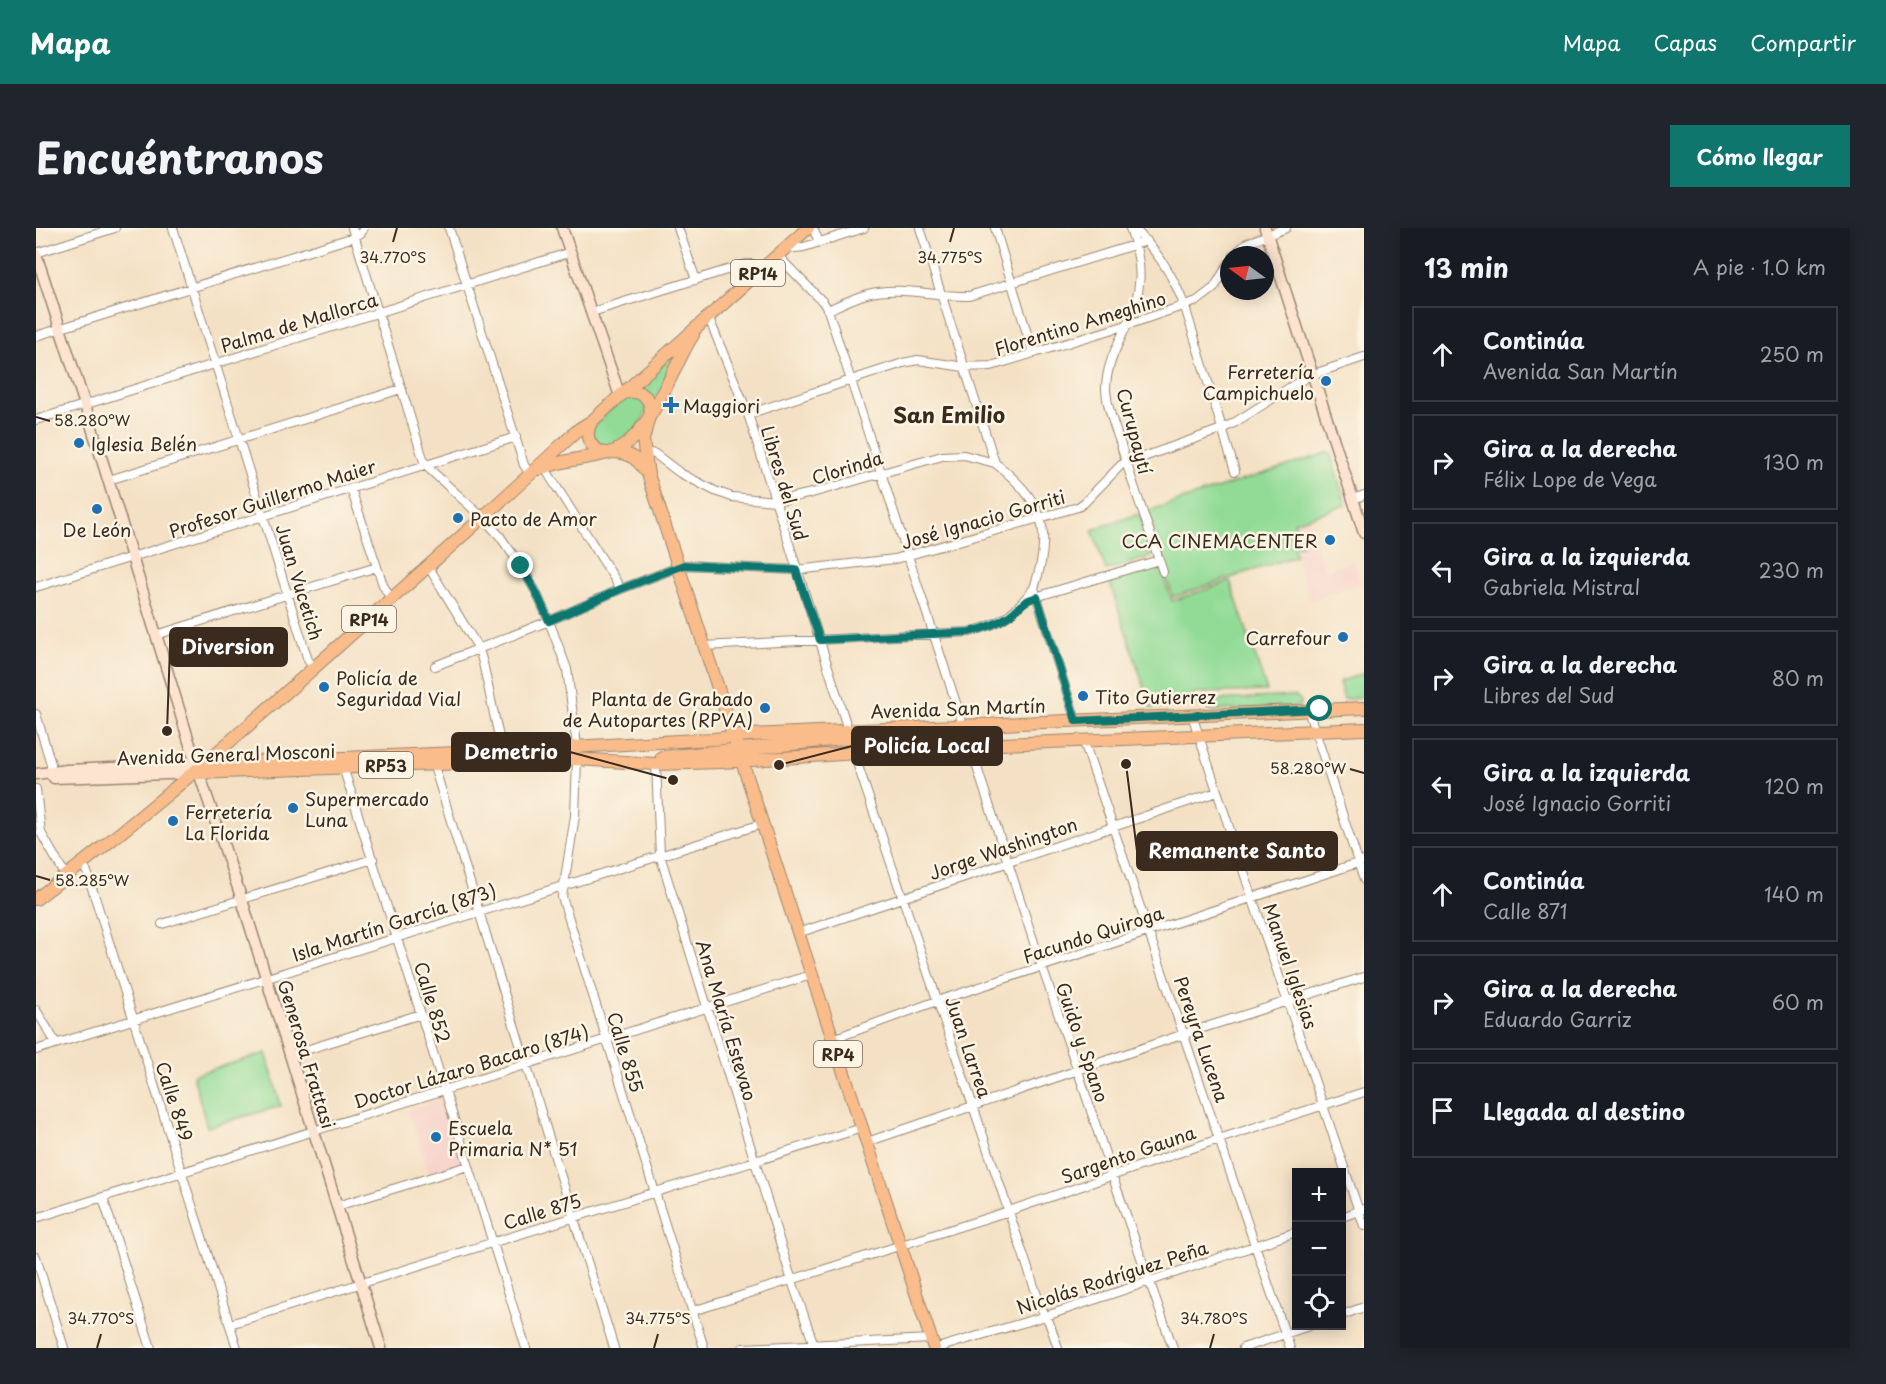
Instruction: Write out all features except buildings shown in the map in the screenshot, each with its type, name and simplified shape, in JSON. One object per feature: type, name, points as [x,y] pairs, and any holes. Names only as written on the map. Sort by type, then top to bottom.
[{"type":"main road","points":[[562,228],[622,394]]},
{"type":"main road","name":"RP14","points":[[622,394],[808,228]]},
{"type":"main road","points":[[1266,231],[1364,533]]},
{"type":"main road","name":"Generosa Frattasi","points":[[36,253],[198,769],[242,900],[381,1348]]},
{"type":"main road","name":"RP14","points":[[649,418],[689,341],[708,316]]},
{"type":"main road","points":[[592,421],[622,394],[633,391],[645,396],[651,404],[649,418],[629,441],[609,452]]},
{"type":"main road","name":"RP4","points":[[649,418],[643,440],[648,474],[934,1345]]},
{"type":"main road","name":"RP14","points":[[36,899],[198,769],[536,471],[579,429],[592,421]]},
{"type":"main road","name":"RP4","points":[[592,421],[588,432],[589,442],[594,449],[624,453],[635,458],[648,474]]},
{"type":"main road","name":"RP14","points":[[536,471],[561,461],[609,452]]},
{"type":"main road","name":"Avenida San Martín","points":[[738,749],[848,730],[963,727],[1364,708]]},
{"type":"main road","name":"RP53","points":[[577,759],[648,758],[948,727]]},
{"type":"main road","name":"Avenida San Martín","points":[[738,749],[854,754],[1083,739],[1364,729]]},
{"type":"main road","name":"Avenida General Mosconi","points":[[36,774],[198,769],[714,739],[738,749]]},
{"type":"main road","name":"Avenida General Mosconi","points":[[198,769],[343,767],[577,759],[656,764],[738,749]]},
{"type":"street","points":[[36,253],[115,228]]},
{"type":"street","name":"Juan Vucetich","points":[[173,228],[308,660],[314,668]]},
{"type":"street","points":[[352,228],[425,465],[482,517],[507,546],[536,592],[564,659],[570,681],[577,746]]},
{"type":"street","points":[[36,336],[354,237],[364,228]]},
{"type":"street","points":[[449,228],[524,465],[536,471],[621,589]]},
{"type":"street","points":[[678,228],[696,280]]},
{"type":"street","points":[[813,228],[819,242]]},
{"type":"street","points":[[787,246],[795,248],[864,228]]},
{"type":"street","points":[[704,646],[969,632],[984,628],[1012,614],[1034,588],[1041,569],[1043,552],[1041,517],[1023,488],[995,463],[920,228]]},
{"type":"street","points":[[996,228],[1033,353]]},
{"type":"street","name":"Curupaytí","points":[[1130,228],[1139,268],[1140,286],[1135,306],[1111,360],[1106,388],[1108,403],[1126,463],[1163,572]]},
{"type":"street","points":[[1134,228],[1168,268],[1185,307],[1235,471]]},
{"type":"street","points":[[1244,246],[1266,231],[1286,228]]},
{"type":"street","points":[[777,255],[828,310],[874,292],[912,291],[969,296],[1147,241]]},
{"type":"street","name":"Palma de Mallorca","points":[[36,420],[571,252]]},
{"type":"street","points":[[592,312],[746,264],[753,264],[763,269]]},
{"type":"street","name":"Florentino Ameghino","points":[[748,414],[850,379],[918,360],[964,367],[991,366],[1185,307],[1208,294],[1220,280]]},
{"type":"street","name":"Guido y Spano","points":[[828,310],[1042,967],[1173,1348]]},
{"type":"street","name":"Libres del Sud","points":[[708,316],[748,414],[848,730]]},
{"type":"street","name":"José Ignacio Gorriti","points":[[435,666],[479,650],[621,589],[689,564],[796,570],[908,557],[1078,507],[1126,463],[1222,429],[1313,374],[1364,357]]},
{"type":"street","points":[[109,480],[400,389]]},
{"type":"street","name":"Profesor Guillermo Maier","points":[[36,587],[516,437]]},
{"type":"street","name":"Clorinda","points":[[644,452],[655,454],[680,473],[715,491],[732,497],[775,501],[812,494],[881,472],[953,454],[995,463]]},
{"type":"street","points":[[351,489],[383,585],[391,599]]},
{"type":"street","points":[[1353,499],[1364,495]]},
{"type":"street","points":[[1025,600],[1159,560]]},
{"type":"street","points":[[428,566],[479,650],[502,751]]},
{"type":"street","points":[[156,635],[377,567]]},
{"type":"street","points":[[1034,588],[1076,721]]},
{"type":"street","points":[[1308,710],[1361,862],[1364,880]]},
{"type":"street","points":[[36,714],[50,758],[51,775]]},
{"type":"street","name":"Manuel Iglesias","points":[[1192,715],[1322,1105],[1361,1210],[1364,1226]]},
{"type":"street","name":"Pereyra Lucena","points":[[1083,739],[1290,1348]]},
{"type":"street","name":"Juan Larrea","points":[[854,754],[1009,1211],[1058,1348]]},
{"type":"street","name":"Calle 855","points":[[577,759],[575,816],[562,897],[704,1348]]},
{"type":"street","points":[[433,763],[614,1348]]},
{"type":"street","name":"Ana María Estevao","points":[[656,764],[660,855],[814,1347]]},
{"type":"street","name":"Calle 852","points":[[343,767],[526,1348]]},
{"type":"street","points":[[36,789],[38,833],[66,876]]},
{"type":"street","name":"Jorge Washington","points":[[798,933],[1217,792]]},
{"type":"street","name":"Isla Martín García (873)","points":[[36,1050],[762,824]]},
{"type":"street","points":[[162,924],[373,859]]},
{"type":"street","name":"Facundo Quiroga","points":[[833,1038],[937,1001],[1361,862]]},
{"type":"street","name":"Calle 849","points":[[82,864],[87,872],[237,1348]]},
{"type":"street","name":"Doctor Lázaro Bacaro (874)","points":[[36,1218],[811,975]]},
{"type":"street","points":[[867,1142],[1184,1034],[1364,977]]},
{"type":"street","points":[[36,1010],[56,1043]]},
{"type":"street","points":[[290,1055],[421,1014]]},
{"type":"street","name":"Sargento Gauna","points":[[693,1311],[1009,1211],[1364,1092]]},
{"type":"street","name":"Calle 875","points":[[230,1324],[862,1128]]},
{"type":"street","points":[[337,1206],[468,1166]]},
{"type":"street","points":[[103,1198],[151,1348]]},
{"type":"street","points":[[1346,1214],[1361,1210]]},
{"type":"street","name":"Nicolás Rodríguez Peña","points":[[743,1348],[934,1345],[1046,1316],[1292,1233]]},
{"type":"street","points":[[36,1257],[64,1348]]},
{"type":"street","points":[[1346,1313],[1364,1307]]},
{"type":"street","points":[[1243,1348],[1297,1330]]},
{"type":"shaded area","points":[[1307,518],[1325,571],[1354,561],[1361,583],[1310,600],[1293,548],[1294,522]]},
{"type":"shaded area","name":"Escuela Primaria N* 51","points":[[443,1098],[465,1164],[430,1175],[408,1110]]},
{"type":"green space","points":[[676,352],[679,355],[653,405],[635,387]]},
{"type":"green space","points":[[635,394],[649,407],[638,428],[612,448],[599,448],[592,432],[593,427],[626,395]]},
{"type":"green space","points":[[1330,452],[1346,505],[1294,522],[1302,545],[1293,548],[1296,556],[1173,597],[1165,573],[1168,572],[1148,511]]},
{"type":"green space","points":[[1139,514],[1151,557],[1106,570],[1092,530]]},
{"type":"green space","points":[[1157,566],[1162,573],[1172,601],[1230,581],[1267,691],[1197,693],[1188,700],[1186,706],[1151,708],[1109,580]]},
{"type":"green space","points":[[1364,673],[1364,698],[1344,699],[1339,682]]},
{"type":"green space","points":[[1296,696],[1301,701],[1300,705],[1294,707],[1208,711],[1206,705],[1193,706],[1196,701]]},
{"type":"green space","points":[[266,1053],[281,1106],[207,1127],[193,1075]]},
{"type":"place","name":"Ferretería Campichuelo","points":[[1326,381]]},
{"type":"place","name":"Maggiori","points":[[671,405]]},
{"type":"place","name":"Iglesia Belén","points":[[79,443]]},
{"type":"place","name":"De León","points":[[97,509]]},
{"type":"place","name":"Pacto de Amor","points":[[458,518]]},
{"type":"place","name":"CCA CINEMACENTER","points":[[1330,540]]},
{"type":"place","name":"Carrefour","points":[[1343,637]]},
{"type":"place","name":"Policía de Seguridad Vial","points":[[324,687]]},
{"type":"place","name":"Tito Gutierrez","points":[[1083,696]]},
{"type":"place","name":"Planta de Grabado de Autopartes (RPVA)","points":[[765,708]]},
{"type":"place","name":"Diversion","points":[[167,731]]},
{"type":"place","name":"Remanente Santo","points":[[1126,764]]},
{"type":"place","name":"Policía Local","points":[[779,765]]},
{"type":"place","name":"Demetrio","points":[[673,780]]},
{"type":"place","name":"Supermercado Luna","points":[[293,808]]},
{"type":"place","name":"Ferretería La Florida","points":[[173,821]]},
{"type":"place","name":"Escuela Primaria N* 51","points":[[436,1137]]},
{"type":"district","name":"San Emilio","points":[[949,414]]},
{"type":"route","points":[[521,566],[549,621],[621,589],[684,565],[796,570],[820,640],[969,632],[999,622],[1012,614],[1025,600],[1037,597],[1076,721],[1320,709]]}]
